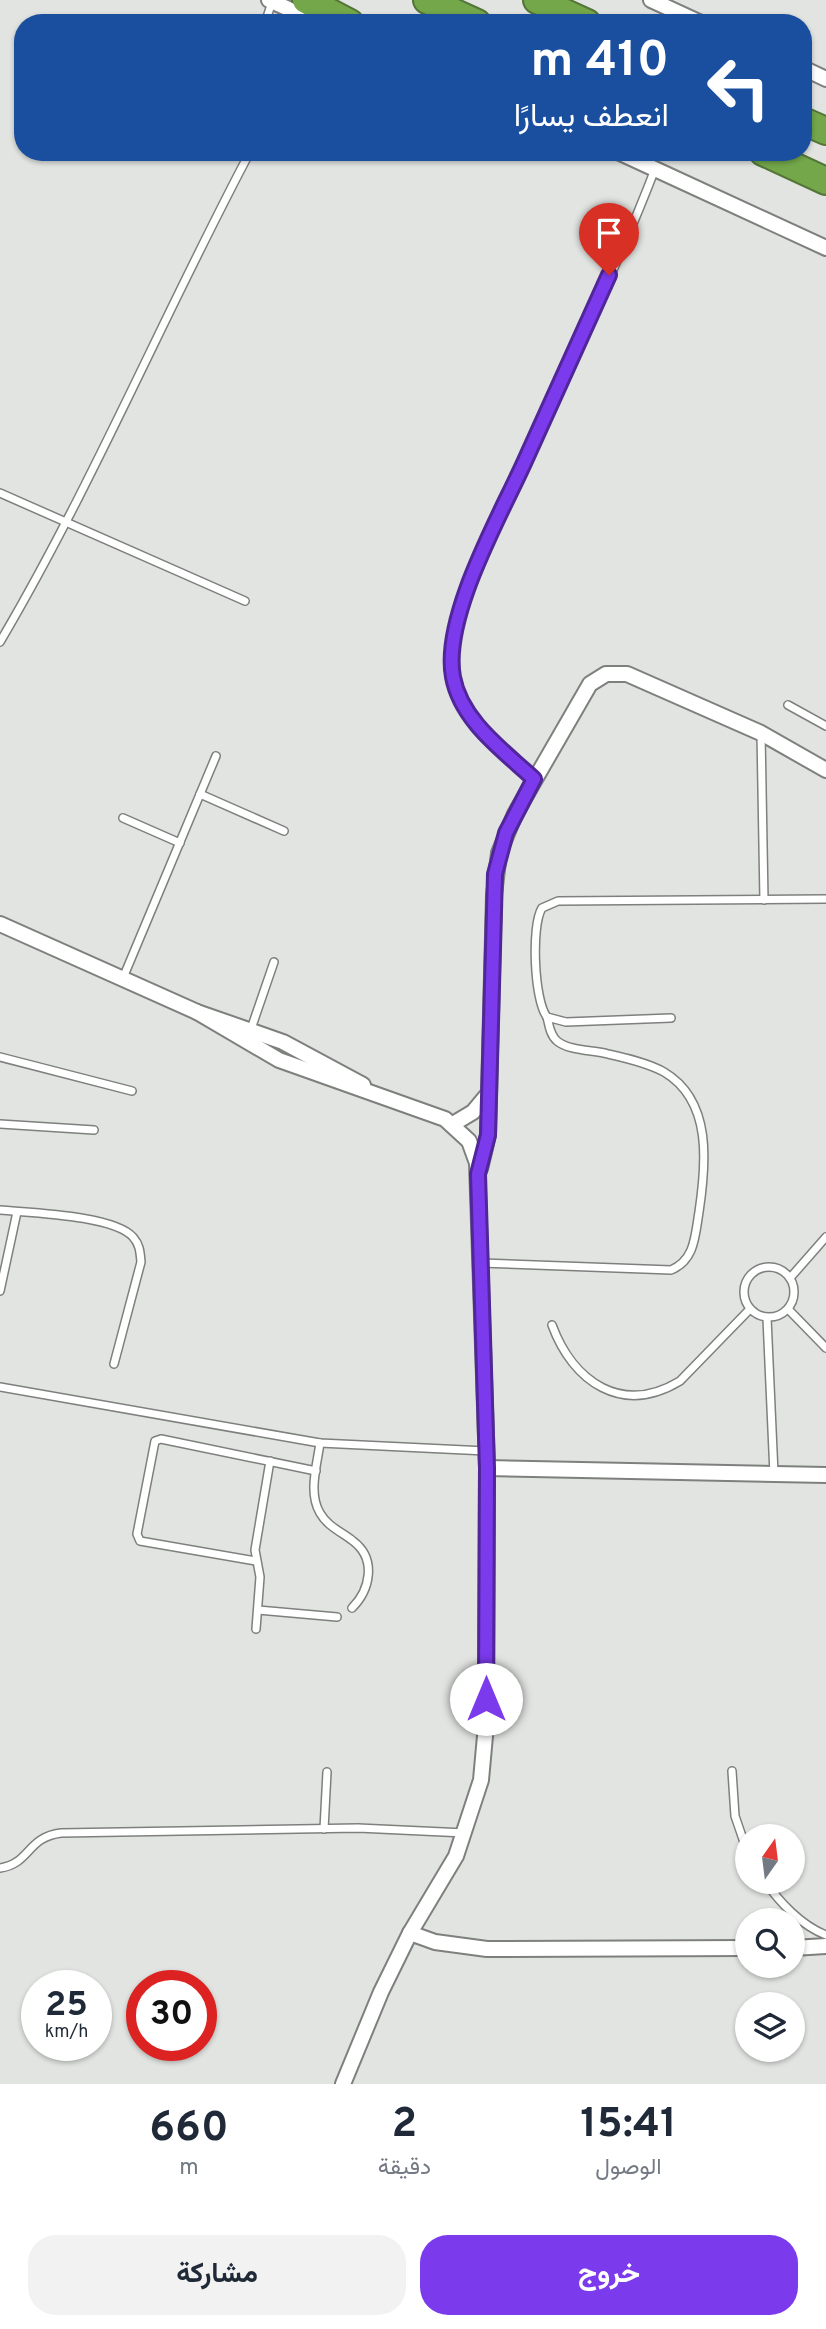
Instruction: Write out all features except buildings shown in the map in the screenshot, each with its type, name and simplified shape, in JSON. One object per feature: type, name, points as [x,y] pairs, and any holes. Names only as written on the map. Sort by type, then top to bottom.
[{"type":"highway","points":[[427,0],[457,14]]},
{"type":"highway","points":[[537,0],[567,14]]},
{"type":"highway","points":[[304,8],[322,14]]},
{"type":"highway","points":[[783,161],[826,181]]},
{"type":"street","points":[[271,1],[304,8]]},
{"type":"street","points":[[661,2],[684,14]]},
{"type":"street","points":[[638,161],[826,248]]},
{"type":"street","points":[[478,1174],[488,1135],[495,874],[506,833],[585,690],[606,674],[627,674],[761,733],[826,770]]},
{"type":"street","points":[[0,924],[197,1012],[279,1060],[376,1093],[453,1125],[469,1141],[478,1174],[487,1451],[485,1753],[481,1780],[466,1833],[410,1933],[343,2084]]},
{"type":"street","points":[[197,1012],[251,1029],[315,1057],[376,1093]]},
{"type":"street","points":[[453,1125],[473,1112],[488,1094]]},
{"type":"street","points":[[487,1468],[826,1475]]},
{"type":"street","points":[[410,1933],[435,1942],[487,1950],[735,1948]]},
{"type":"street","points":[[805,1948],[826,1947]]},
{"type":"lane","points":[[0,642],[66,522],[245,161]]},
{"type":"lane","points":[[534,779],[475,722],[461,701],[453,678],[451,654],[472,578],[655,169]]},
{"type":"lane","points":[[0,493],[245,601]]},
{"type":"lane","points":[[788,705],[826,726]]},
{"type":"lane","points":[[761,733],[764,900]]},
{"type":"lane","points":[[123,978],[216,756]]},
{"type":"lane","points":[[200,794],[284,831]]},
{"type":"lane","points":[[123,818],[180,843]]},
{"type":"lane","points":[[481,1264],[671,1270],[682,1265],[690,1256],[693,1245],[704,1180],[705,1142],[701,1124],[682,1087],[664,1072],[642,1063],[564,1045],[552,1034],[538,999],[536,924],[542,908],[549,902],[715,898],[826,899]]},
{"type":"lane","points":[[251,1029],[274,962]]},
{"type":"lane","points":[[547,1017],[566,1022],[671,1018]]},
{"type":"lane","points":[[0,1057],[132,1091]]},
{"type":"lane","points":[[0,1124],[94,1130]]},
{"type":"lane","points":[[0,1210],[103,1223],[131,1235],[139,1247],[141,1262],[114,1364]]},
{"type":"lane","points":[[0,1291],[17,1212]]},
{"type":"lane","points":[[790,1278],[826,1237]]},
{"type":"lane","points":[[770,1267],[781,1270],[790,1278],[793,1300],[788,1309],[778,1316],[767,1318],[750,1309],[744,1298],[744,1287],[749,1276],[758,1269],[770,1267]]},
{"type":"lane","points":[[552,1325],[560,1346],[589,1382],[609,1392],[632,1394],[653,1392],[680,1381],[750,1309]]},
{"type":"lane","points":[[788,1309],[826,1348]]},
{"type":"lane","points":[[767,1318],[774,1474]]},
{"type":"lane","points":[[0,1387],[320,1443],[487,1451]]},
{"type":"lane","points":[[256,1561],[144,1542],[137,1534],[154,1444],[158,1439],[316,1471]]},
{"type":"lane","points":[[320,1443],[315,1498],[319,1512],[328,1524],[362,1548],[367,1561],[367,1587],[352,1608]]},
{"type":"lane","points":[[256,1629],[260,1577],[255,1544],[270,1461]]},
{"type":"lane","points":[[258,1610],[337,1617]]},
{"type":"lane","points":[[732,1771],[738,1824]]},
{"type":"lane","points":[[324,1829],[327,1772]]},
{"type":"lane","points":[[0,1868],[16,1864],[39,1839],[50,1835],[324,1829],[466,1833]]},
{"type":"lane","points":[[773,1894],[808,1925],[826,1935]]},
{"type":"route","points":[[486,1699],[487,1468],[478,1174],[488,1135],[495,874],[506,833],[534,779],[475,722],[461,701],[453,678],[451,654],[472,578],[609,275]]}]
